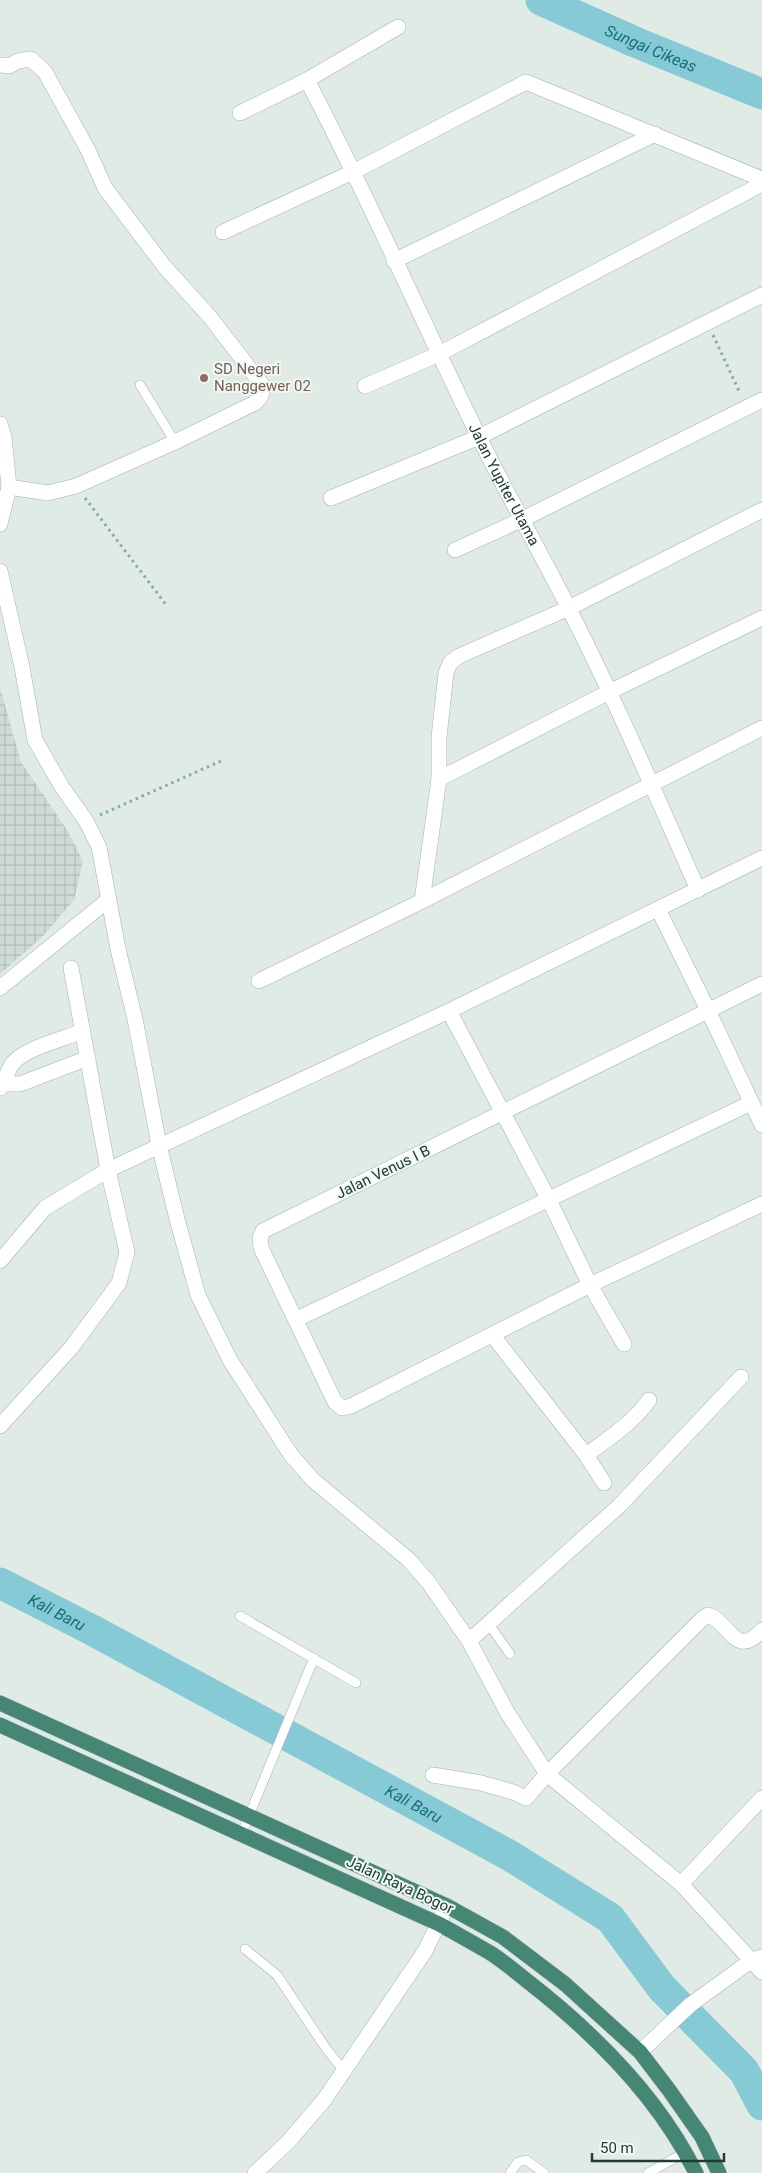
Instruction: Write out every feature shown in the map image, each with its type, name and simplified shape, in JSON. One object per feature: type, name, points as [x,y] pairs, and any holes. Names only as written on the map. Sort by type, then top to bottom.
[{"type":"highway","name":"Jalan Raya Bogor","points":[[0,1703],[447,1906],[503,1937],[565,1984],[640,2052],[702,2138],[719,2173]]},
{"type":"highway","name":"Jalan Raya Bogor","points":[[0,1724],[439,1924],[493,1955],[554,2001],[615,2059],[652,2104],[686,2152],[696,2173]]},
{"type":"street","points":[[240,113],[307,80],[398,27]]},
{"type":"street","points":[[0,65],[9,66],[25,58],[37,63],[45,72],[88,150],[105,188],[164,266],[210,317],[263,386],[261,396],[255,403],[175,442],[76,486],[48,493],[8,487]]},
{"type":"street","name":"Jalan Yupiter Utama","points":[[307,80],[354,171],[394,261],[479,437],[569,608],[698,890]]},
{"type":"street","points":[[223,232],[354,171],[526,82],[762,180]]},
{"type":"street","points":[[394,261],[654,134]]},
{"type":"street","points":[[364,386],[439,354],[762,184]]},
{"type":"street","points":[[331,498],[479,437],[708,324],[762,295]]},
{"type":"street","points":[[455,550],[523,520],[762,400]]},
{"type":"street","points":[[0,424],[4,437],[8,487],[0,524]]},
{"type":"street","points":[[422,901],[439,779],[440,737],[446,673],[450,663],[459,656],[569,608],[762,510]]},
{"type":"street","points":[[0,571],[35,740],[62,787],[86,821],[99,848],[108,900],[135,1018],[159,1145],[198,1295],[230,1360],[291,1456],[313,1480],[409,1560],[430,1583],[469,1641],[507,1712],[547,1774],[681,1884],[757,1958],[762,1972]]},
{"type":"street","points":[[439,779],[609,692],[762,618]]},
{"type":"street","points":[[259,981],[422,901],[762,728]]},
{"type":"street","points":[[0,1261],[46,1208],[108,1170],[449,1011],[762,858]]},
{"type":"street","points":[[0,988],[108,900]]},
{"type":"street","points":[[658,908],[762,1125]]},
{"type":"street","points":[[0,1426],[70,1348],[119,1283],[127,1252],[108,1170],[71,968]]},
{"type":"street","name":"Jalan Venus I B","points":[[296,1319],[261,1248],[260,1238],[263,1230],[504,1113],[762,984]]},
{"type":"street","points":[[449,1011],[549,1200],[590,1285],[624,1344]]},
{"type":"street","points":[[83,1031],[24,1054],[7,1070],[2,1086],[20,1084],[88,1058]]},
{"type":"street","points":[[751,1103],[296,1319],[335,1402],[342,1408],[351,1406],[493,1336],[590,1285],[762,1204]]},
{"type":"street","points":[[493,1336],[586,1455],[604,1483]]},
{"type":"street","points":[[469,1641],[637,1489],[741,1377]]},
{"type":"street","points":[[586,1455],[626,1426],[649,1400]]},
{"type":"street","points":[[432,1775],[481,1783],[512,1792],[523,1798],[527,1797],[547,1774],[702,1619],[708,1615],[715,1617],[734,1638],[742,1642],[754,1639],[762,1630]]},
{"type":"street","points":[[681,1884],[762,1798]]},
{"type":"street","points":[[255,2173],[294,2135],[324,2100],[426,1951],[447,1906]]},
{"type":"street","points":[[640,2052],[690,2005],[757,1958]]},
{"type":"lane","points":[[140,385],[175,442]]},
{"type":"lane","points":[[240,1616],[356,1683]]},
{"type":"lane","points":[[488,1623],[510,1654]]},
{"type":"lane","points":[[242,1835],[248,1815],[314,1658]]},
{"type":"lane","points":[[246,1949],[277,1975],[325,2048],[344,2071]]},
{"type":"lane","points":[[648,2173],[686,2152]]},
{"type":"lane","points":[[510,2173],[518,2162],[526,2160],[544,2173]]},
{"type":"path","points":[[708,324],[740,392],[744,408]]},
{"type":"path","points":[[76,486],[167,606]]},
{"type":"path","points":[[86,821],[221,761]]},
{"type":"shaded area","points":[[0,688],[21,762],[67,830],[83,861],[74,900],[42,937],[0,974]]},
{"type":"waterway","name":"Sungai Cikeas","points":[[541,0],[635,42],[762,94]]},
{"type":"waterway","name":"Kali Baru","points":[[0,1583],[92,1630],[507,1854],[610,1918],[662,1988],[744,2071],[762,2105]]},
{"type":"place","name":"SD Negeri Nanggewer 02","points":[[204,378]]}]
